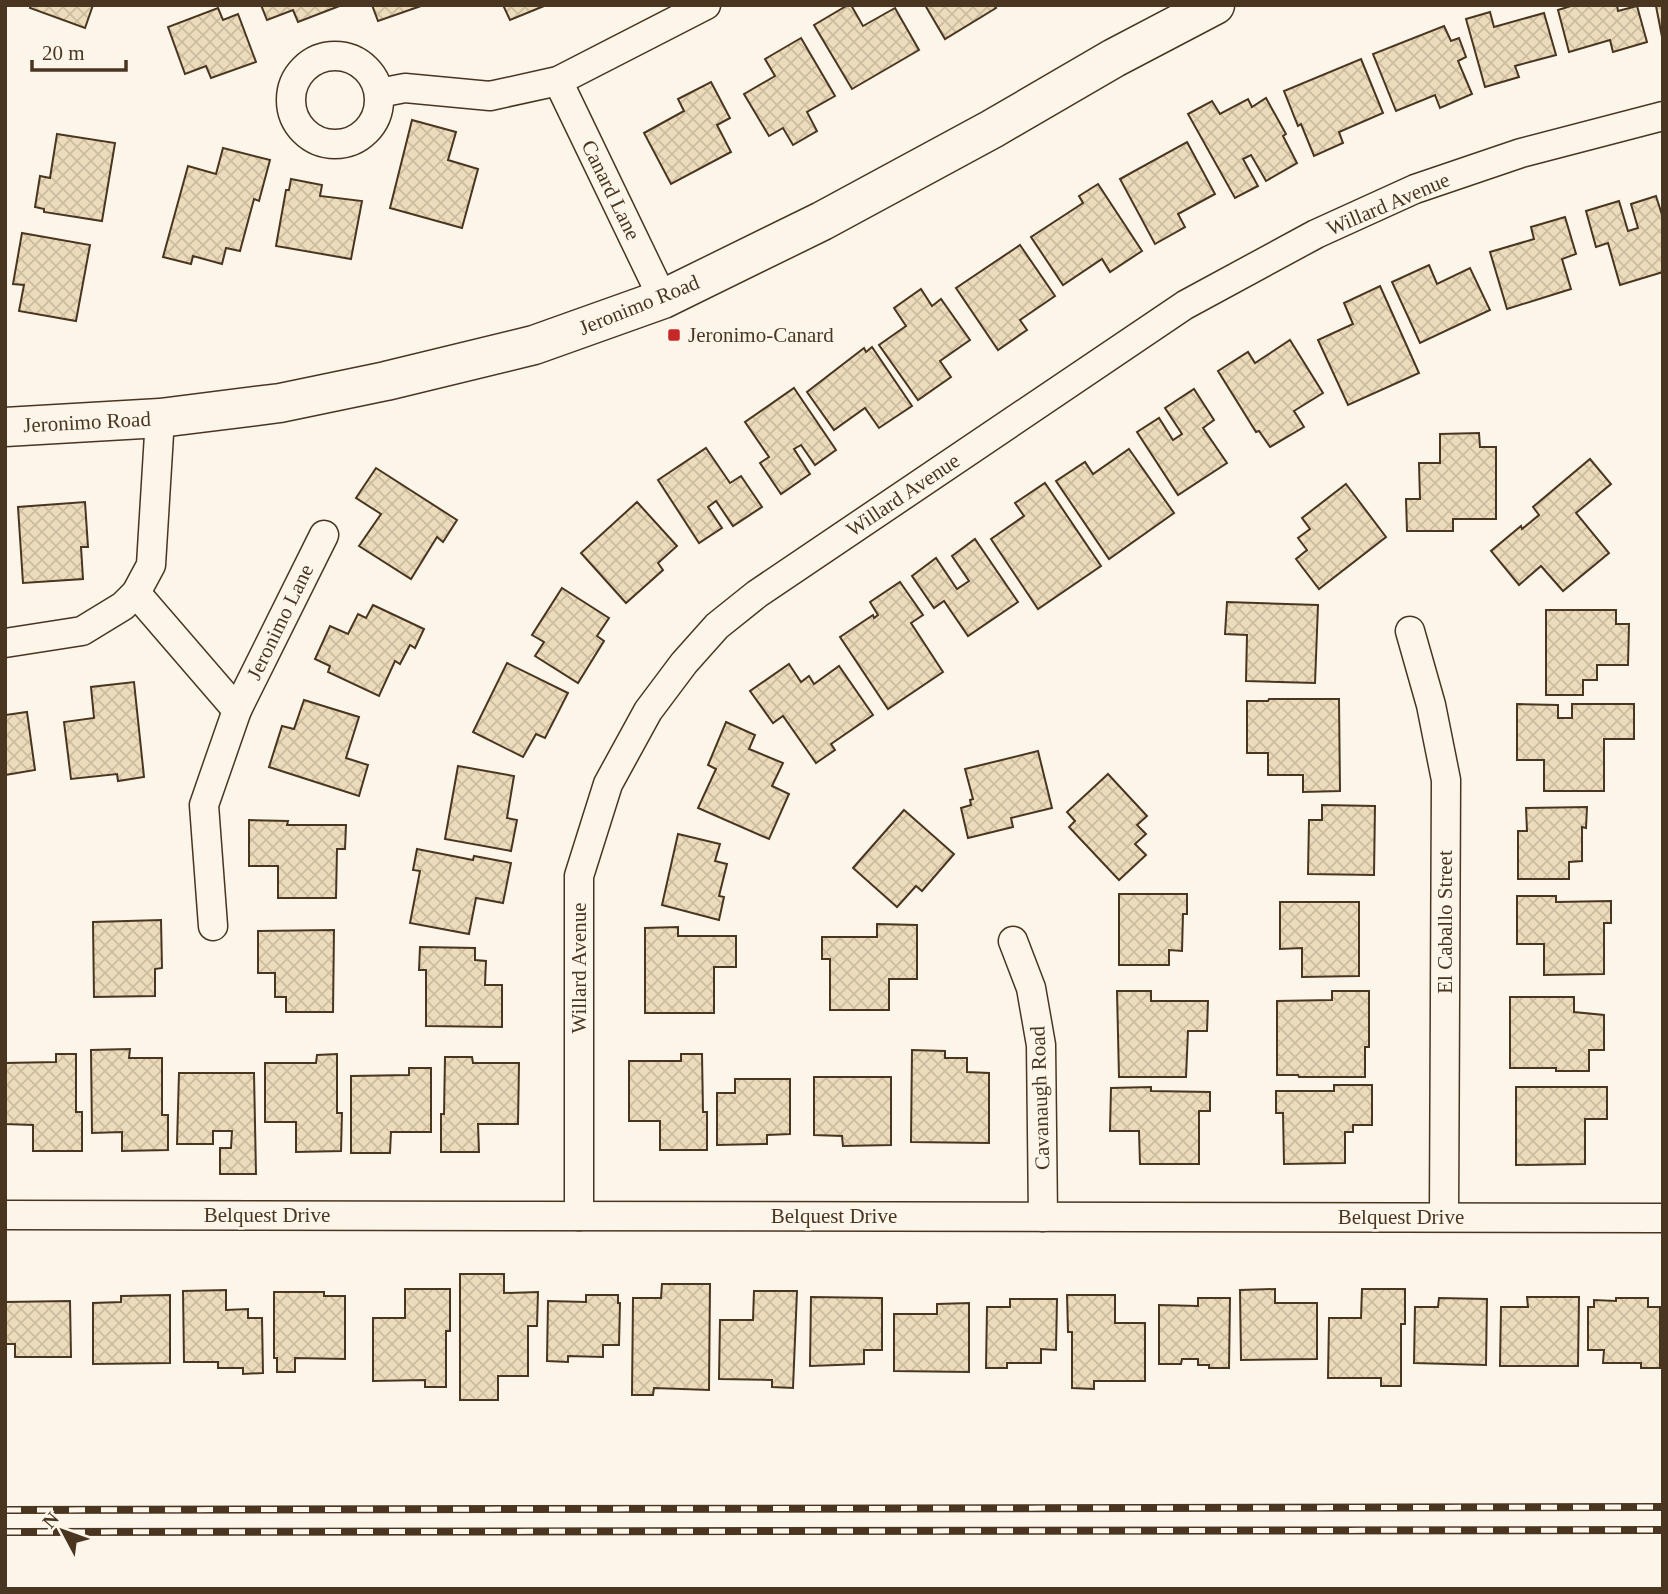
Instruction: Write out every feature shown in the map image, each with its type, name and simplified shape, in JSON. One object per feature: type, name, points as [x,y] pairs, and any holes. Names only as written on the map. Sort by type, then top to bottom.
[{"type":"main road","name":"Jeronimo Road","points":[[5,427],[160,418],[280,403],[386,381],[534,345],[663,299],[822,221],[1114,58],[1215,5]]},
{"type":"street","points":[[379,93],[405,88],[490,96],[558,81],[706,5]]},
{"type":"street","name":"Canard Lane","points":[[558,81],[663,299]]},
{"type":"street","name":"Willard Avenue","points":[[579,1216],[579,876],[608,784],[648,711],[684,663],[717,626],[757,594],[1185,305],[1316,234],[1415,189],[1521,153],[1663,116]]},
{"type":"street","points":[[5,643],[82,631],[123,606],[136,593],[151,565],[160,418]]},
{"type":"street","name":"Jeronimo Lane","points":[[214,926],[204,805],[237,710],[324,535]]},
{"type":"street","name":"Jeronimo Lane","points":[[136,593],[237,710]]},
{"type":"street","name":"El Caballo Street","points":[[1410,631],[1431,705],[1446,780],[1444,1217]]},
{"type":"street","name":"Cavanaugh Road","points":[[1013,941],[1031,988],[1041,1045],[1044,1217]]},
{"type":"street","name":"Belquest Drive","points":[[5,1215],[1663,1218]]},
{"type":"building","points":[[31,5],[93,5],[85,28],[30,8]]},
{"type":"building","points":[[261,5],[342,5],[298,22],[293,10],[267,20]]},
{"type":"building","points":[[372,5],[421,5],[421,6],[378,21]]},
{"type":"building","points":[[503,5],[544,5],[544,6],[510,20]]},
{"type":"building","points":[[851,5],[863,26],[895,8],[919,50],[852,89],[814,25]]},
{"type":"building","points":[[925,5],[994,5],[996,8],[945,39]]},
{"type":"building","points":[[1574,5],[1617,5],[1618,11],[1637,6],[1647,42],[1613,52],[1610,40],[1569,52],[1558,10]]},
{"type":"building","points":[[1663,5],[1663,42],[1656,6]]},
{"type":"building","points":[[218,8],[223,20],[238,14],[256,62],[211,78],[206,66],[185,74],[168,27]]},
{"type":"building","points":[[1490,12],[1494,27],[1544,13],[1556,55],[1515,66],[1519,77],[1485,87],[1466,19]]},
{"type":"building","points":[[1444,26],[1451,41],[1459,38],[1466,57],[1458,61],[1472,94],[1440,108],[1435,95],[1396,111],[1373,54]]},
{"type":"building","points":[[801,38],[835,96],[807,112],[817,131],[793,145],[783,128],[769,136],[744,94],[775,76],[765,59]]},
{"type":"building","points":[[1361,59],[1383,113],[1339,132],[1343,143],[1314,156],[1284,91]]},
{"type":"building","points":[[711,82],[730,118],[717,125],[731,152],[671,184],[644,133],[684,111],[678,99]]},
{"type":"building","points":[[1266,98],[1286,134],[1283,136],[1297,163],[1266,181],[1251,155],[1243,159],[1258,186],[1235,198],[1188,114],[1212,101],[1220,114],[1248,99],[1252,107]]},
{"type":"building","points":[[412,120],[456,132],[448,160],[478,169],[462,228],[390,208]]},
{"type":"building","points":[[57,134],[115,143],[102,221],[44,212],[44,209],[35,207],[40,176],[50,178]]},
{"type":"building","points":[[1187,142],[1215,194],[1178,214],[1185,227],[1155,244],[1120,179]]},
{"type":"building","points":[[223,148],[270,160],[259,201],[254,199],[240,251],[226,248],[222,264],[193,256],[191,264],[163,257],[188,166],[216,174]]},
{"type":"building","points":[[291,179],[322,185],[320,196],[362,201],[351,259],[276,246],[286,190],[289,190]]},
{"type":"building","points":[[1098,184],[1142,251],[1110,272],[1102,259],[1063,285],[1031,237],[1083,203],[1079,196]]},
{"type":"building","points":[[1656,196],[1663,218],[1663,272],[1620,285],[1608,243],[1596,247],[1586,211],[1619,201],[1628,231],[1638,228],[1631,204]]},
{"type":"building","points":[[1565,217],[1576,254],[1562,259],[1571,289],[1507,309],[1490,252],[1534,239],[1531,227]]},
{"type":"building","points":[[22,233],[90,245],[76,321],[19,311],[24,285],[13,284]]},
{"type":"building","points":[[1020,245],[1055,296],[1020,320],[1027,330],[998,350],[956,288]]},
{"type":"building","points":[[1429,265],[1437,284],[1470,268],[1490,310],[1420,343],[1392,282]]},
{"type":"building","points":[[1380,286],[1419,373],[1348,405],[1318,340],[1353,324],[1344,303]]},
{"type":"building","points":[[921,289],[932,306],[941,299],[970,340],[940,361],[951,377],[918,400],[879,345],[906,326],[894,308]]},
{"type":"building","points":[[1290,340],[1323,393],[1294,411],[1304,427],[1270,447],[1259,431],[1256,432],[1218,371],[1248,352],[1255,363]]},
{"type":"building","points":[[872,347],[912,406],[879,428],[865,408],[834,430],[807,392],[864,348],[866,352]]},
{"type":"building","points":[[794,388],[836,450],[815,465],[801,445],[794,449],[810,474],[781,494],[760,463],[769,457],[745,422]]},
{"type":"building","points":[[1194,389],[1214,420],[1203,428],[1227,463],[1178,495],[1137,432],[1159,418],[1173,440],[1182,434],[1165,408]]},
{"type":"building","points":[[1479,433],[1480,447],[1496,447],[1496,519],[1453,519],[1453,531],[1407,531],[1406,499],[1420,499],[1419,463],[1440,463],[1440,434]]},
{"type":"building","points":[[706,448],[730,483],[741,476],[762,507],[733,526],[716,501],[708,507],[722,528],[699,543],[658,480]]},
{"type":"building","points":[[1129,449],[1174,513],[1109,559],[1056,481],[1085,462],[1093,474]]},
{"type":"building","points":[[1590,459],[1611,484],[1576,513],[1609,553],[1563,591],[1541,566],[1519,585],[1491,551],[1539,515],[1533,507]]},
{"type":"building","points":[[376,468],[457,520],[443,542],[437,537],[411,579],[359,546],[381,514],[356,498]]},
{"type":"building","points":[[1045,483],[1101,566],[1038,609],[991,539],[1024,516],[1015,503]]},
{"type":"building","points":[[1346,484],[1386,537],[1319,589],[1296,559],[1307,550],[1298,538],[1310,529],[1302,518]]},
{"type":"building","points":[[85,502],[88,547],[81,547],[83,579],[23,583],[18,507]]},
{"type":"building","points":[[637,502],[677,546],[658,563],[663,570],[626,603],[581,553]]},
{"type":"building","points":[[975,539],[1018,602],[968,636],[944,601],[934,608],[912,576],[936,558],[957,589],[969,581],[952,556]]},
{"type":"building","points":[[900,582],[923,615],[911,623],[943,672],[888,709],[840,637],[873,615],[874,618],[878,615],[870,602]]},
{"type":"building","points":[[562,588],[609,618],[597,636],[604,641],[578,683],[535,656],[544,642],[532,635]]},
{"type":"building","points":[[1227,602],[1318,605],[1315,683],[1246,681],[1247,635],[1225,634]]},
{"type":"building","points":[[373,605],[424,629],[415,648],[410,645],[400,664],[395,661],[379,696],[328,672],[330,666],[315,659],[330,626],[348,634],[358,614],[366,618]]},
{"type":"building","points":[[1546,610],[1616,610],[1616,624],[1629,624],[1628,665],[1597,665],[1597,680],[1583,680],[1583,695],[1546,695]]},
{"type":"building","points":[[507,663],[568,693],[545,738],[536,734],[523,757],[473,732]]},
{"type":"building","points":[[789,664],[801,682],[809,676],[814,684],[839,666],[873,715],[831,744],[835,750],[816,763],[783,716],[773,723],[750,691]]},
{"type":"building","points":[[134,682],[144,777],[118,781],[117,774],[71,779],[64,722],[94,718],[91,687]]},
{"type":"building","points":[[1339,699],[1340,791],[1303,792],[1303,775],[1268,775],[1268,753],[1247,753],[1247,701]]},
{"type":"building","points":[[304,700],[359,717],[346,758],[368,765],[359,796],[269,767],[282,726],[294,729]]},
{"type":"building","points":[[1517,704],[1558,705],[1558,718],[1572,718],[1572,704],[1634,704],[1634,739],[1604,739],[1604,791],[1544,791],[1544,760],[1517,760]]},
{"type":"building","points":[[27,712],[35,770],[5,775],[5,715]]},
{"type":"building","points":[[726,722],[755,735],[749,749],[783,763],[772,786],[789,794],[769,839],[698,808],[716,769],[708,765]]},
{"type":"building","points":[[1038,751],[1052,808],[1011,818],[1013,827],[968,838],[961,808],[971,805],[970,800],[973,799],[965,769]]},
{"type":"building","points":[[458,766],[514,776],[507,818],[517,820],[511,851],[445,839]]},
{"type":"building","points":[[1108,774],[1147,816],[1137,825],[1146,834],[1135,844],[1146,855],[1119,880],[1069,827],[1075,821],[1067,812]]},
{"type":"building","points":[[1322,805],[1375,806],[1374,875],[1308,874],[1309,820],[1322,820]]},
{"type":"building","points":[[1587,807],[1586,828],[1582,827],[1582,861],[1569,862],[1569,879],[1518,879],[1518,831],[1527,831],[1526,808]]},
{"type":"building","points":[[904,810],[954,854],[922,891],[916,886],[897,907],[853,868]]},
{"type":"building","points":[[249,820],[288,821],[287,825],[346,825],[345,849],[337,849],[336,898],[278,898],[278,866],[249,866]]},
{"type":"building","points":[[678,834],[720,844],[715,861],[727,864],[719,896],[724,897],[719,920],[662,905]]},
{"type":"building","points":[[417,849],[473,860],[474,856],[511,863],[503,903],[476,898],[469,934],[410,923],[420,871],[413,870]]},
{"type":"building","points":[[1119,894],[1187,894],[1187,914],[1183,914],[1182,951],[1169,950],[1169,965],[1119,965]]},
{"type":"building","points":[[1517,896],[1556,896],[1556,902],[1611,901],[1611,923],[1604,923],[1604,974],[1544,975],[1544,944],[1517,944]]},
{"type":"building","points":[[1280,902],[1359,902],[1359,976],[1302,977],[1302,948],[1280,949]]},
{"type":"building","points":[[161,920],[162,968],[155,969],[155,996],[94,997],[93,922]]},
{"type":"building","points":[[877,924],[917,925],[917,979],[889,979],[889,1010],[830,1010],[830,959],[822,959],[822,937],[877,937]]},
{"type":"building","points":[[678,927],[678,936],[736,936],[736,967],[714,967],[714,1013],[645,1013],[645,928]]},
{"type":"building","points":[[334,930],[333,1012],[286,1012],[286,997],[275,997],[275,973],[258,973],[258,931]]},
{"type":"building","points":[[420,947],[475,948],[475,960],[486,961],[485,985],[502,985],[502,1027],[426,1026],[426,970],[419,970]]},
{"type":"building","points":[[1117,991],[1151,991],[1151,1001],[1208,1001],[1207,1031],[1188,1031],[1186,1077],[1119,1077]]},
{"type":"building","points":[[1332,991],[1369,991],[1369,1047],[1365,1047],[1365,1077],[1277,1075],[1277,1001],[1332,1000]]},
{"type":"building","points":[[1510,997],[1574,997],[1574,1012],[1604,1015],[1604,1050],[1589,1050],[1589,1071],[1510,1068]]},
{"type":"building","points":[[130,1049],[129,1058],[162,1058],[162,1115],[168,1115],[168,1150],[122,1151],[122,1132],[92,1133],[91,1050]]},
{"type":"building","points":[[912,1050],[945,1051],[945,1058],[967,1058],[967,1072],[989,1073],[989,1143],[911,1142]]},
{"type":"building","points":[[56,1054],[76,1054],[76,1112],[82,1112],[82,1151],[33,1151],[33,1125],[5,1124],[5,1063],[56,1062]]},
{"type":"building","points":[[337,1054],[337,1113],[342,1113],[341,1151],[296,1152],[296,1122],[265,1122],[265,1063],[316,1063],[317,1055]]},
{"type":"building","points":[[681,1054],[702,1054],[707,1150],[660,1150],[660,1121],[629,1121],[629,1061],[681,1061]]},
{"type":"building","points":[[445,1057],[472,1057],[473,1063],[519,1063],[518,1124],[478,1124],[479,1152],[441,1152]]},
{"type":"building","points":[[409,1068],[431,1068],[431,1132],[391,1132],[390,1153],[351,1153],[351,1076],[409,1075]]},
{"type":"building","points":[[179,1073],[254,1073],[256,1174],[220,1174],[220,1148],[231,1148],[232,1131],[213,1131],[213,1144],[177,1144]]},
{"type":"building","points":[[814,1077],[891,1077],[891,1145],[843,1146],[842,1136],[814,1135]]},
{"type":"building","points":[[735,1079],[790,1079],[790,1134],[767,1135],[767,1144],[717,1145],[717,1093],[735,1093]]},
{"type":"building","points":[[1334,1085],[1372,1085],[1372,1125],[1353,1125],[1353,1132],[1345,1132],[1345,1163],[1284,1164],[1283,1113],[1276,1113],[1276,1091],[1334,1091]]},
{"type":"building","points":[[1151,1087],[1151,1091],[1210,1092],[1210,1111],[1199,1111],[1199,1164],[1140,1164],[1139,1131],[1110,1131],[1111,1088]]},
{"type":"building","points":[[1516,1087],[1607,1087],[1607,1119],[1585,1119],[1585,1164],[1516,1165]]},
{"type":"building","points":[[460,1274],[504,1274],[504,1293],[538,1292],[537,1326],[528,1326],[528,1376],[498,1376],[498,1400],[460,1400]]},
{"type":"building","points":[[662,1284],[710,1284],[709,1390],[654,1388],[653,1395],[632,1395],[633,1298],[661,1298]]},
{"type":"building","points":[[405,1289],[450,1289],[450,1331],[446,1331],[446,1387],[425,1387],[425,1380],[373,1381],[373,1318],[405,1318]]},
{"type":"building","points":[[1275,1289],[1275,1303],[1317,1303],[1317,1359],[1241,1360],[1240,1290]]},
{"type":"building","points":[[1362,1289],[1405,1289],[1405,1324],[1401,1324],[1401,1386],[1381,1386],[1381,1378],[1328,1378],[1329,1318],[1361,1318]]},
{"type":"building","points":[[226,1290],[226,1310],[248,1309],[248,1318],[262,1318],[263,1373],[243,1374],[243,1368],[218,1368],[218,1362],[184,1362],[183,1291]]},
{"type":"building","points":[[754,1291],[797,1291],[793,1388],[772,1387],[772,1380],[719,1379],[720,1320],[753,1320]]},
{"type":"building","points":[[274,1292],[324,1292],[324,1296],[345,1296],[345,1359],[295,1358],[295,1372],[277,1372],[277,1358],[274,1358]]},
{"type":"building","points":[[170,1295],[170,1363],[93,1364],[93,1303],[121,1302],[121,1296]]},
{"type":"building","points":[[586,1295],[618,1295],[619,1345],[603,1345],[603,1357],[568,1356],[568,1362],[547,1361],[548,1301],[586,1302]]},
{"type":"building","points":[[1067,1295],[1115,1295],[1115,1323],[1145,1323],[1145,1381],[1094,1381],[1094,1389],[1072,1388],[1072,1332],[1068,1332]]},
{"type":"building","points":[[811,1297],[882,1298],[882,1350],[864,1350],[864,1364],[810,1366]]},
{"type":"building","points":[[1527,1297],[1579,1297],[1578,1366],[1500,1366],[1501,1307],[1528,1307]]},
{"type":"building","points":[[1198,1298],[1230,1298],[1229,1368],[1198,1365],[1198,1359],[1182,1359],[1181,1364],[1159,1364],[1159,1305],[1198,1306]]},
{"type":"building","points":[[1439,1298],[1487,1299],[1486,1365],[1414,1363],[1415,1307],[1438,1307]]},
{"type":"building","points":[[1616,1298],[1648,1298],[1648,1307],[1660,1307],[1660,1368],[1641,1368],[1641,1363],[1603,1363],[1604,1350],[1588,1350],[1588,1307],[1594,1307],[1594,1300],[1616,1301]]},
{"type":"building","points":[[1010,1299],[1057,1299],[1056,1350],[1041,1349],[1041,1363],[1007,1363],[1007,1368],[986,1368],[987,1307],[1010,1307]]},
{"type":"building","points":[[70,1301],[71,1357],[15,1357],[15,1344],[5,1344],[5,1302]]},
{"type":"building","points":[[969,1303],[969,1372],[894,1371],[894,1314],[937,1314],[937,1304]]},
{"type":"railway","points":[[5,1510],[1663,1507]]},
{"type":"railway","points":[[5,1532],[1663,1530]]},
{"type":"place","name":"Jeronimo-Canard","points":[[674,335]]}]
